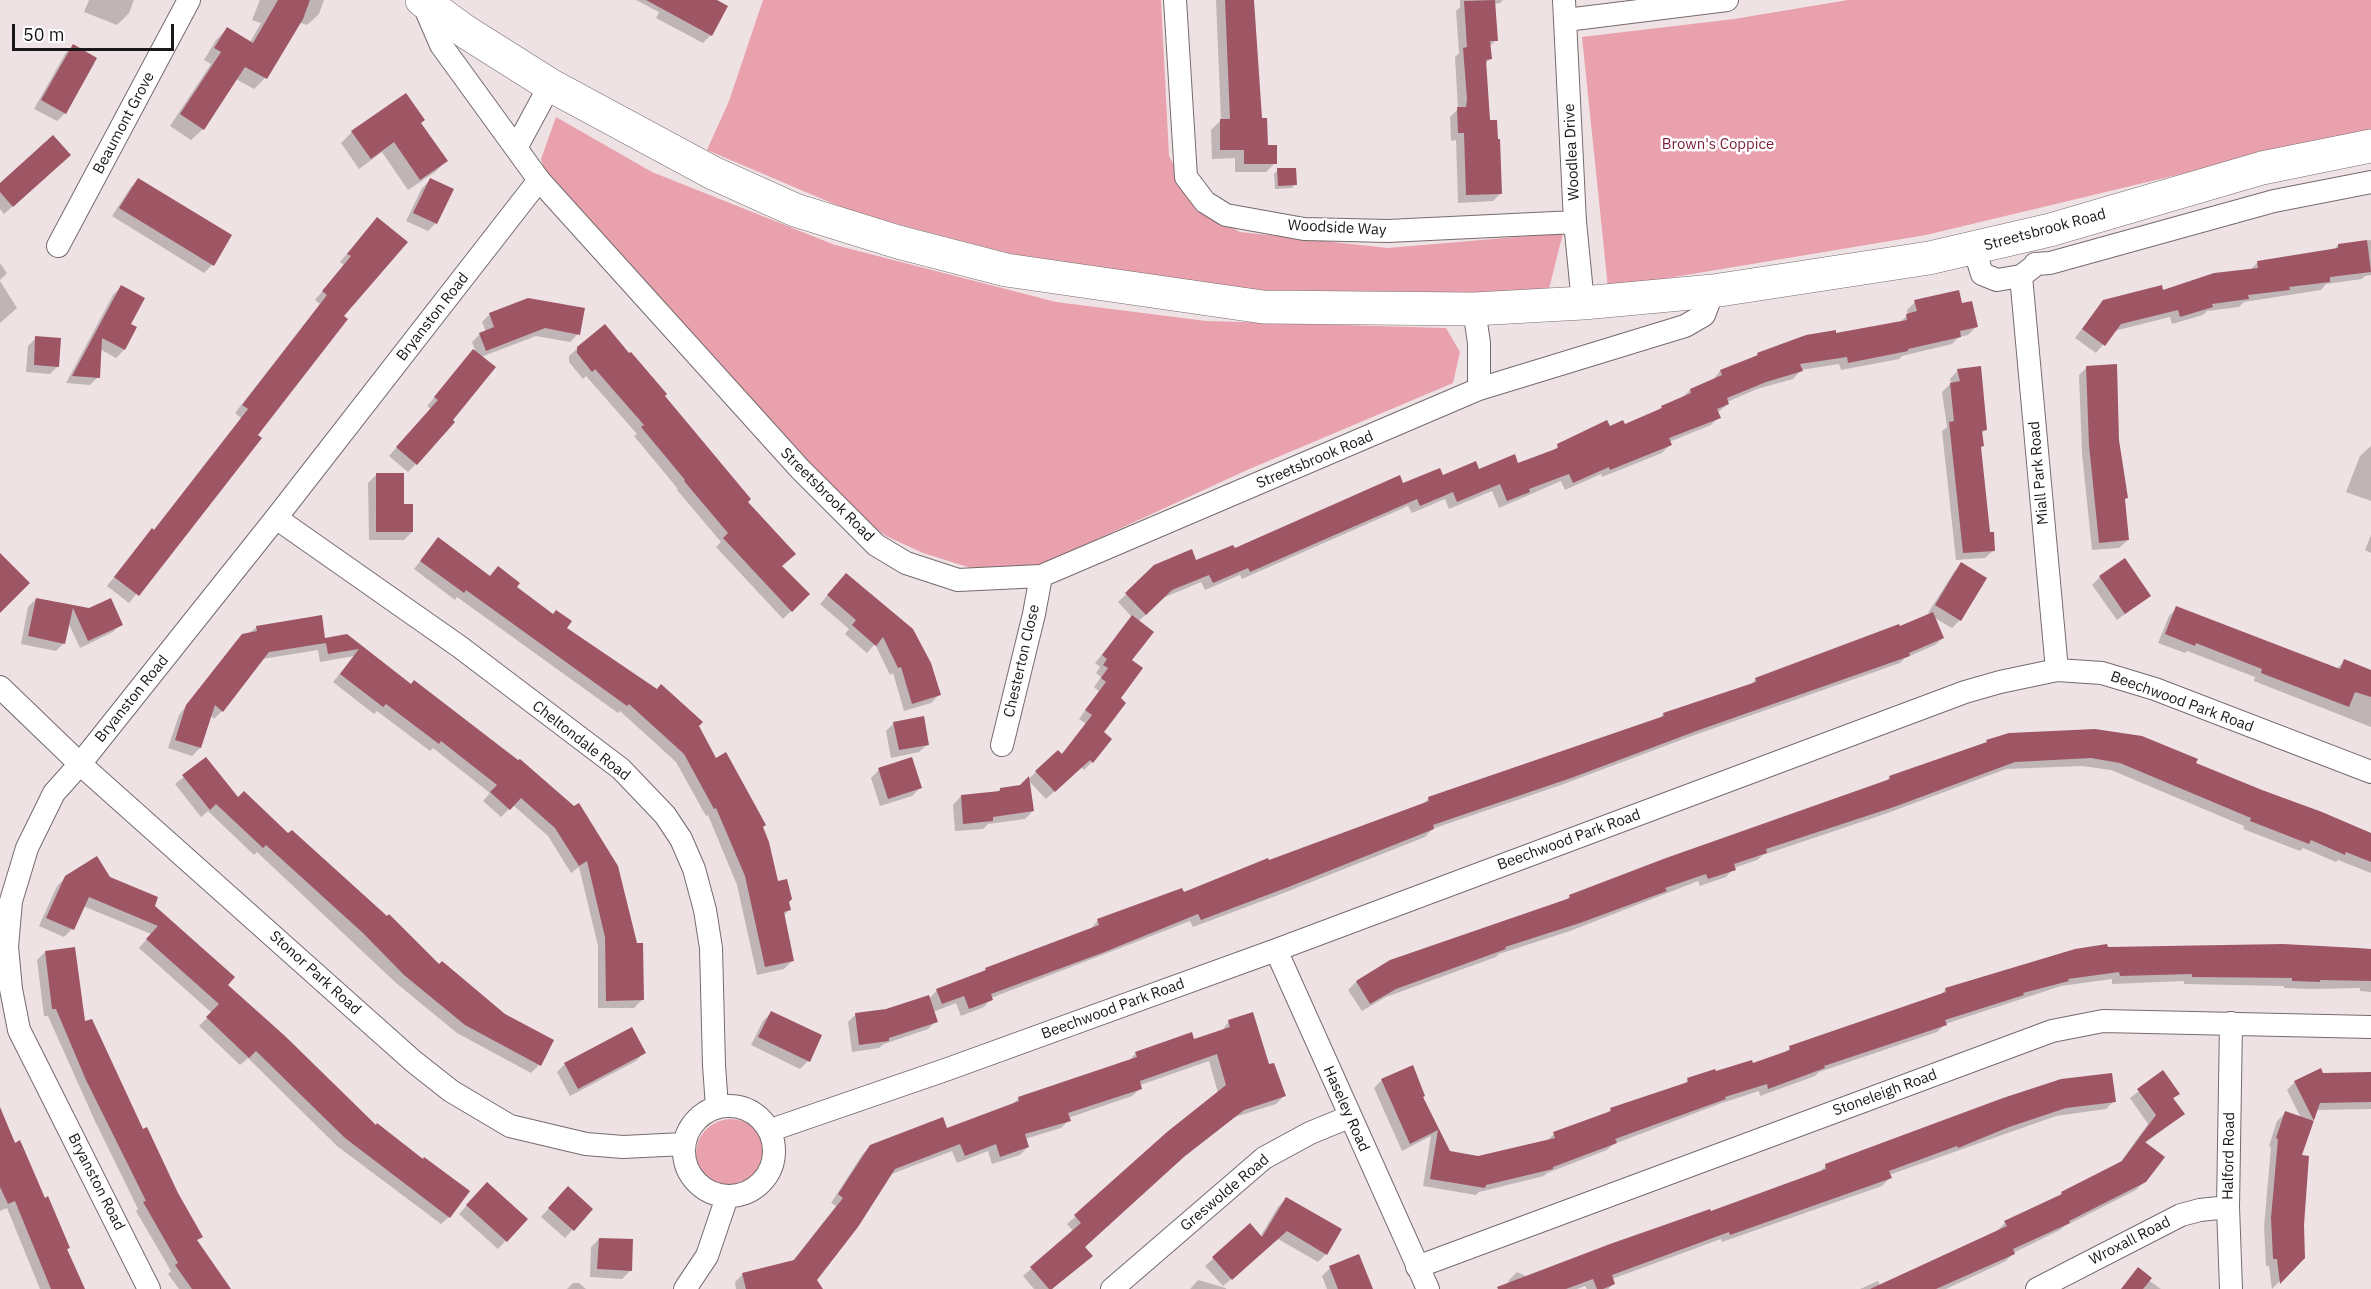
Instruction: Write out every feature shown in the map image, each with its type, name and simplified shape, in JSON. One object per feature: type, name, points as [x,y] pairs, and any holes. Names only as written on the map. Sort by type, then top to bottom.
[{"type":"main road","name":"Streetsbrook Road","points":[[422,0],[466,32],[550,85],[713,173],[795,210],[898,242],[1006,270],[1263,307],[1474,309],[1583,303],[1713,291],[1929,258],[2050,230],[2262,168],[2371,146]]},
{"type":"street","name":"Beaumont Grove","points":[[58,246],[189,0]]},
{"type":"street","name":"Streetsbrook Road","points":[[422,0],[441,45],[539,180],[800,469],[876,545],[906,563],[958,580],[1041,576],[1479,389],[1685,326],[1704,315],[1713,291]]},
{"type":"street","name":"Woodside Way","points":[[1175,0],[1186,177],[1205,202],[1226,215],[1304,229],[1388,231],[1575,222]]},
{"type":"street","points":[[1565,10],[1727,0]]},
{"type":"street","name":"Woodlea Drive","points":[[1565,10],[1575,222],[1583,303]]},
{"type":"street","points":[[516,148],[550,85]]},
{"type":"street","name":"Bryanston Road","points":[[149,1289],[20,1030],[10,989],[7,947],[11,902],[27,848],[54,794],[276,518],[539,180]]},
{"type":"street","name":"Streetsbrook Road","points":[[2028,270],[2274,201],[2371,182]]},
{"type":"street","points":[[1974,248],[1982,274],[1997,280],[2028,270],[2050,230]]},
{"type":"street","name":"Miall Park Road","points":[[2028,270],[2057,670]]},
{"type":"street","points":[[1474,309],[1479,343],[1479,389]]},
{"type":"street","name":"Cheltondale Road","points":[[276,518],[460,647],[621,769],[665,815],[681,839],[694,868],[705,910],[711,948],[717,1107]]},
{"type":"street","name":"Chesterton Close","points":[[1002,745],[1041,576]]},
{"type":"street","name":"Beechwood Park Road","points":[[771,1130],[948,1070],[1965,692],[2000,682],[2057,670],[2102,673],[2155,689],[2371,772]]},
{"type":"street","name":"Stonor Park Road","points":[[0,687],[80,764],[404,1053],[450,1091],[510,1126],[586,1144],[623,1147],[684,1144]]},
{"type":"street","name":"Haseley Road","points":[[1276,950],[1417,1267]]},
{"type":"street","name":"Stoneleigh Road","points":[[1417,1267],[2052,1031],[2103,1021],[2371,1027]]},
{"type":"street","name":"Halford Road","points":[[2230,1023],[2228,1207],[2231,1289]]},
{"type":"street","points":[[733,1105],[748,1109],[761,1118],[771,1130],[776,1154],[768,1176],[750,1192],[727,1197],[714,1194],[694,1180],[687,1169],[684,1156],[687,1134],[699,1117],[717,1107],[733,1105]]},
{"type":"street","name":"Greswolde Road","points":[[1113,1289],[1264,1158],[1310,1133],[1349,1117]]},
{"type":"street","points":[[685,1289],[707,1256],[727,1197]]},
{"type":"street","name":"Wroxall Road","points":[[2037,1289],[2181,1215],[2228,1207]]},
{"type":"street","points":[[1417,1267],[1428,1289]]},
{"type":"green space","points":[[763,0],[1161,0],[1169,156],[1197,208],[1240,232],[1388,248],[1563,233],[1548,293],[1228,290],[1031,259],[855,213],[707,150],[729,101]]},
{"type":"green space","name":"Brown's Coppice","points":[[1848,0],[2371,0],[2371,136],[2252,157],[1926,235],[1608,288],[1582,37],[1734,19]]},
{"type":"green space","points":[[556,117],[652,172],[835,245],[1056,302],[1206,321],[1446,328],[1460,352],[1453,383],[1247,470],[1037,567],[971,568],[923,553],[886,536],[859,517],[545,173],[541,159]]},
{"type":"green space","points":[[724,1119],[738,1119],[751,1125],[760,1134],[766,1147],[764,1167],[756,1179],[738,1189],[724,1189],[711,1183],[702,1174],[696,1161],[696,1147],[702,1134],[711,1125]]},
{"type":"building","points":[[278,0],[310,0],[303,19],[267,79],[245,67],[204,130],[180,114],[221,52],[214,48],[227,27],[253,43]]},
{"type":"building","points":[[646,0],[717,0],[728,6],[712,36]]},
{"type":"building","points":[[1225,0],[1254,0],[1262,118],[1267,118],[1268,145],[1277,145],[1277,164],[1244,164],[1244,150],[1220,150],[1220,119],[1230,119]]},
{"type":"building","points":[[1495,0],[1498,41],[1490,41],[1492,59],[1486,60],[1490,120],[1497,120],[1498,139],[1500,139],[1502,194],[1466,195],[1464,133],[1458,133],[1457,107],[1466,107],[1467,99],[1463,48],[1467,47],[1464,1]]},
{"type":"building","points":[[73,44],[97,58],[66,114],[41,100]]},
{"type":"building","points":[[406,93],[425,120],[421,123],[448,161],[420,180],[394,142],[371,159],[351,131]]},
{"type":"building","points":[[53,135],[71,155],[13,207],[0,192],[0,183]]},
{"type":"building","points":[[1277,168],[1296,168],[1297,185],[1278,186]]},
{"type":"building","points":[[138,178],[232,235],[214,266],[119,208]]},
{"type":"building","points":[[430,178],[454,189],[437,224],[413,213]]},
{"type":"building","points":[[377,217],[408,242],[344,316],[348,319],[258,435],[262,438],[139,596],[114,577],[152,528],[154,530],[248,409],[242,405],[327,295],[322,291],[351,256],[347,254]]},
{"type":"building","points":[[2367,240],[2371,272],[2330,277],[2330,282],[2289,287],[2290,290],[2248,295],[2249,299],[2212,304],[2213,307],[2180,317],[2178,310],[2121,324],[2105,346],[2082,329],[2103,300],[2162,285],[2163,290],[2214,273],[2258,268],[2257,261],[2338,248],[2338,244]]},
{"type":"building","points":[[121,285],[145,298],[131,324],[137,327],[125,350],[102,338],[100,378],[72,376]]},
{"type":"building","points":[[1959,290],[1962,303],[1972,301],[1978,327],[1960,331],[1961,337],[1848,363],[1847,357],[1800,364],[1803,371],[1766,382],[1727,398],[1729,404],[1717,409],[1721,418],[1669,438],[1672,445],[1610,470],[1609,467],[1573,483],[1569,474],[1529,489],[1530,492],[1507,501],[1500,484],[1457,502],[1453,492],[1420,506],[1417,499],[1250,572],[1248,568],[1213,583],[1209,575],[1172,590],[1146,615],[1125,593],[1154,565],[1192,549],[1196,560],[1233,545],[1235,548],[1400,475],[1403,483],[1440,468],[1443,475],[1476,461],[1479,469],[1515,454],[1518,463],[1558,448],[1557,444],[1607,420],[1610,426],[1623,420],[1625,424],[1662,408],[1661,406],[1691,393],[1690,389],[1722,375],[1720,370],[1758,355],[1757,353],[1806,335],[1836,330],[1836,333],[1907,320],[1906,314],[1917,311],[1914,300]]},
{"type":"building","points":[[528,298],[585,308],[580,335],[545,328],[486,351],[479,333],[494,327],[489,313]]},
{"type":"building","points":[[605,324],[667,394],[665,396],[751,499],[748,502],[796,554],[782,566],[810,594],[792,612],[723,538],[728,533],[641,427],[644,425],[595,369],[592,372],[577,353],[577,347]]},
{"type":"building","points":[[35,336],[61,338],[59,367],[34,365]]},
{"type":"building","points":[[473,349],[496,367],[453,420],[455,422],[417,465],[396,447],[438,400],[434,397]]},
{"type":"building","points":[[2117,364],[2119,440],[2128,498],[2125,499],[2129,540],[2099,543],[2089,445],[2086,366]]},
{"type":"building","points":[[1981,366],[1987,430],[1982,431],[1984,446],[1981,447],[1990,532],[1994,532],[1995,551],[1963,553],[1949,422],[1954,421],[1950,383],[1960,381],[1957,369]]},
{"type":"building","points":[[376,473],[404,473],[404,504],[413,504],[413,532],[376,532]]},
{"type":"building","points":[[438,537],[490,576],[498,566],[520,583],[517,587],[553,614],[556,610],[572,621],[567,628],[657,689],[661,684],[703,722],[699,726],[716,758],[726,752],[766,825],[763,827],[778,881],[787,879],[792,899],[789,902],[791,910],[784,912],[794,961],[765,967],[745,876],[716,808],[714,809],[684,754],[629,704],[627,706],[466,590],[464,593],[420,561]]},
{"type":"building","points":[[0,553],[30,583],[0,613]]},
{"type":"building","points":[[2125,558],[2151,596],[2125,614],[2099,576]]},
{"type":"building","points":[[1961,562],[1987,578],[1961,621],[1935,605]]},
{"type":"building","points":[[846,573],[913,629],[931,663],[941,695],[912,704],[901,667],[898,668],[883,637],[876,646],[852,625],[856,620],[827,595]]},
{"type":"building","points":[[36,598],[89,608],[111,598],[123,625],[88,641],[73,608],[65,644],[28,636]]},
{"type":"building","points":[[2176,606],[2340,669],[2344,659],[2371,670],[2371,697],[2355,692],[2349,707],[2261,673],[2262,669],[2196,643],[2195,646],[2165,634]]},
{"type":"building","points":[[1933,612],[1944,638],[1909,653],[1910,656],[1433,825],[1434,829],[1291,886],[1201,920],[1198,914],[991,994],[993,1000],[969,1009],[964,996],[942,1004],[936,989],[1099,925],[1097,919],[1182,888],[1184,892],[1268,858],[1269,860],[1429,801],[1428,797],[1664,716],[1663,713],[1756,682],[1755,678]]},
{"type":"building","points":[[322,615],[325,638],[347,634],[411,684],[414,680],[518,760],[520,759],[574,806],[579,803],[618,866],[637,943],[643,943],[644,1000],[606,1001],[605,937],[587,861],[579,866],[555,828],[521,798],[510,810],[490,792],[497,785],[441,741],[439,744],[386,704],[383,707],[340,674],[359,649],[328,654],[326,643],[269,652],[223,712],[215,705],[201,748],[175,740],[186,705],[242,634],[257,631],[256,626]]},
{"type":"building","points":[[1132,615],[1154,632],[1132,660],[1143,668],[1121,698],[1126,703],[1104,732],[1112,739],[1093,763],[1090,760],[1055,792],[1035,771],[1058,750],[1062,754],[1092,715],[1085,710],[1106,682],[1101,678],[1108,668],[1103,665],[1107,659],[1102,655]]},
{"type":"building","points":[[924,716],[929,745],[899,750],[893,722]]},
{"type":"building","points":[[2095,729],[2142,736],[2198,759],[2196,763],[2371,833],[2371,862],[2346,852],[2345,855],[2311,840],[2309,844],[2250,821],[2251,818],[2120,763],[2091,758],[2015,762],[1894,807],[1766,849],[1767,853],[1734,864],[1736,870],[1708,879],[1706,874],[1665,888],[1667,891],[1580,923],[1505,947],[1506,949],[1396,989],[1370,1004],[1356,981],[1390,960],[1570,898],[1569,895],[1666,858],[1890,779],[1889,776],[1987,742],[1986,740],[2009,733]]},
{"type":"building","points":[[206,757],[238,797],[244,791],[288,833],[292,830],[387,916],[389,914],[439,964],[442,961],[505,1014],[554,1040],[541,1066],[465,1025],[404,975],[364,934],[266,845],[263,848],[216,804],[210,810],[182,775]]},
{"type":"building","points":[[912,757],[922,788],[888,799],[878,768]]},
{"type":"building","points":[[1029,776],[1034,811],[993,817],[993,821],[963,824],[961,795],[1000,791],[1000,788],[1020,785]]},
{"type":"building","points":[[97,856],[110,877],[158,897],[155,906],[235,977],[228,985],[285,1036],[376,1125],[377,1123],[423,1159],[424,1157],[470,1191],[450,1218],[345,1138],[256,1051],[249,1058],[206,1017],[219,1004],[146,939],[158,926],[89,897],[74,930],[46,918],[65,876]]},
{"type":"building","points":[[2107,944],[2108,947],[2283,944],[2371,949],[2371,981],[2292,981],[2292,978],[2192,977],[2192,974],[2120,976],[2119,972],[2068,979],[2069,981],[2023,993],[2024,995],[1945,1020],[1947,1025],[1824,1066],[1825,1068],[1768,1089],[1767,1084],[1725,1097],[1726,1099],[1615,1139],[1617,1143],[1553,1167],[1553,1169],[1486,1185],[1485,1188],[1430,1179],[1438,1130],[1410,1144],[1381,1079],[1413,1065],[1425,1096],[1423,1097],[1450,1151],[1478,1156],[1555,1138],[1553,1132],[1611,1111],[1610,1108],[1688,1082],[1687,1078],[1752,1060],[1753,1063],[1790,1050],[1789,1046],[1946,992],[1945,988],[2075,949]]},
{"type":"building","points":[[75,947],[85,1021],[92,1019],[143,1129],[147,1127],[178,1193],[203,1237],[197,1240],[231,1289],[192,1289],[175,1265],[178,1263],[143,1202],[146,1201],[86,1080],[56,1009],[52,1009],[45,951]]},
{"type":"building","points":[[929,995],[938,1022],[889,1038],[889,1041],[859,1045],[855,1013],[886,1009]]},
{"type":"building","points":[[771,1011],[822,1035],[810,1062],[758,1037]]},
{"type":"building","points":[[1253,1012],[1269,1064],[1274,1063],[1286,1096],[1244,1110],[1185,1156],[1085,1247],[1093,1256],[1052,1289],[1049,1289],[1030,1267],[1081,1223],[1074,1215],[1167,1132],[1226,1085],[1217,1054],[1140,1081],[1142,1089],[1068,1113],[1071,1121],[1025,1134],[1029,1147],[1000,1157],[996,1144],[965,1156],[960,1144],[895,1169],[858,1227],[817,1280],[823,1289],[746,1289],[742,1273],[794,1260],[843,1198],[838,1194],[870,1145],[943,1117],[947,1128],[1019,1101],[1018,1097],[1137,1057],[1135,1052],[1192,1032],[1194,1039],[1230,1027],[1228,1020]]},
{"type":"building","points":[[632,1027],[646,1053],[578,1089],[564,1063]]},
{"type":"building","points":[[2321,1068],[2323,1073],[2371,1072],[2371,1102],[2320,1103],[2314,1121],[2294,1081]]},
{"type":"building","points":[[2163,1070],[2180,1094],[2173,1098],[2185,1114],[2145,1142],[2165,1157],[2146,1182],[2069,1221],[2070,1223],[2013,1249],[2015,1254],[1936,1289],[1870,1289],[2007,1226],[2004,1221],[2062,1194],[2061,1192],[2122,1161],[2156,1115],[2137,1089]]},
{"type":"building","points":[[2112,1073],[2116,1102],[2066,1108],[2009,1127],[1958,1148],[1957,1146],[1889,1171],[1892,1178],[1730,1235],[1729,1232],[1612,1275],[1615,1284],[1603,1289],[1597,1289],[1593,1279],[1566,1289],[1498,1289],[1497,1287],[1610,1244],[1710,1209],[1711,1211],[1826,1169],[1825,1164],[2003,1098],[2061,1079]]},
{"type":"building","points":[[0,1107],[15,1143],[20,1140],[45,1198],[48,1196],[70,1248],[67,1249],[85,1289],[51,1289],[15,1201],[8,1204],[0,1187]]},
{"type":"building","points":[[2285,1111],[2314,1121],[2302,1155],[2309,1156],[2304,1225],[2305,1258],[2280,1284],[2277,1259],[2273,1259],[2271,1218],[2278,1139],[2276,1138]]},
{"type":"building","points":[[487,1182],[528,1219],[507,1242],[466,1205]]},
{"type":"building","points":[[568,1186],[593,1209],[574,1231],[548,1208]]},
{"type":"building","points":[[1286,1197],[1342,1229],[1327,1255],[1287,1231],[1232,1280],[1212,1257],[1250,1223],[1262,1237]]},
{"type":"building","points":[[599,1238],[633,1239],[632,1271],[597,1269]]},
{"type":"building","points":[[1359,1254],[1373,1289],[1338,1289],[1329,1266]]},
{"type":"building","points":[[2138,1267],[2152,1278],[2143,1289],[2121,1289]]}]
